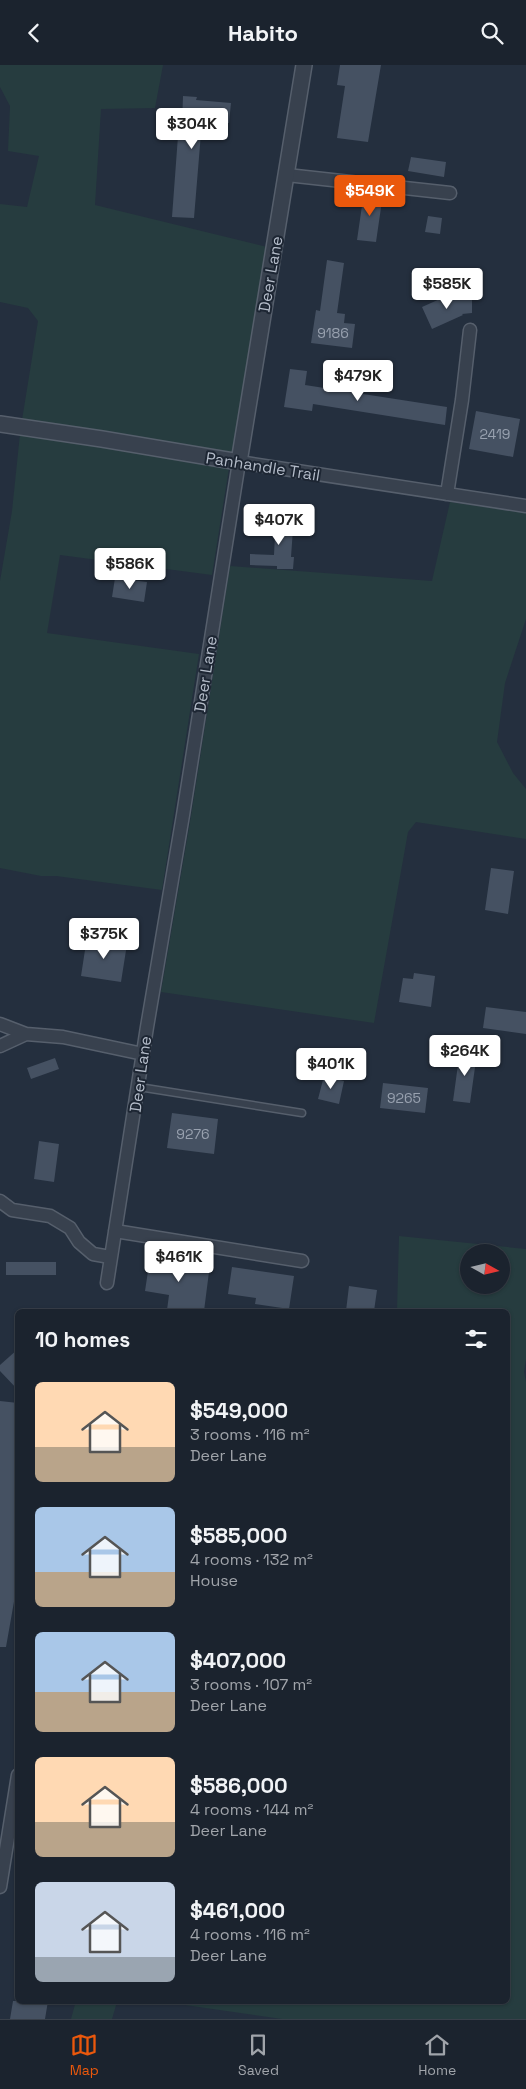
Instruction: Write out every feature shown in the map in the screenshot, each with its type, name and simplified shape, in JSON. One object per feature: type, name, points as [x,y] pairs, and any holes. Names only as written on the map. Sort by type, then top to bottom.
[{"type":"street","name":"Deer Lane","points":[[107,1283],[304,65]]},
{"type":"street","points":[[287,175],[450,193]]},
{"type":"street","points":[[447,494],[462,400],[470,330]]},
{"type":"street","name":"Panhandle Trail","points":[[0,424],[526,506]]},
{"type":"street","points":[[0,1024],[26,1034],[63,1037],[143,1054]]},
{"type":"street","points":[[0,1046],[26,1034]]},
{"type":"street","points":[[0,1201],[12,1209],[50,1216],[70,1228],[79,1242],[93,1254],[110,1257]]},
{"type":"street","points":[[115,1231],[302,1261]]},
{"type":"street","points":[[0,1887],[15,1790]]},
{"type":"lane","points":[[139,1087],[302,1113]]},
{"type":"green space","points":[[0,65],[163,65],[155,108],[101,109],[95,205],[267,247],[232,454],[103,431],[22,420],[38,321],[28,308],[0,302],[0,204],[27,207],[39,156],[8,151],[10,106],[0,87]]},
{"type":"green space","points":[[20,434],[229,468],[212,575],[60,555],[47,633],[199,654],[162,890],[56,876],[41,876],[0,868],[0,581],[12,511]]},
{"type":"green space","points":[[450,502],[526,513],[526,619],[505,683],[497,742],[513,773],[526,789],[526,839],[416,822],[408,832],[374,1023],[161,992],[230,566],[432,581]]},
{"type":"green space","points":[[399,1236],[477,1244],[460,1244],[460,1294],[510,1294],[510,1247],[526,1249],[526,1359],[524,1372],[526,1382],[526,2019],[282,2019],[185,2005],[162,2004],[510,2004],[510,1309],[397,1309]]},
{"type":"green space","points":[[75,2004],[116,2004],[112,2019],[71,2019]]},
{"type":"building","points":[[340,65],[381,65],[368,142],[337,138],[345,86],[337,85]]},
{"type":"building","points":[[183,96],[197,97],[196,100],[231,103],[229,123],[202,121],[194,218],[172,217],[178,136],[173,136],[174,124],[182,125]]},
{"type":"building","points":[[411,157],[446,162],[444,177],[408,171]]},
{"type":"building","points":[[364,192],[383,194],[376,242],[357,240]]},
{"type":"building","points":[[428,216],[442,218],[440,234],[425,232]]},
{"type":"building","points":[[327,260],[344,263],[337,313],[345,314],[344,323],[355,324],[352,348],[311,343],[316,310],[320,311]]},
{"type":"building","points":[[451,294],[454,300],[472,299],[472,313],[462,314],[432,329],[422,307]]},
{"type":"building","points":[[290,369],[307,371],[305,385],[447,407],[445,425],[313,404],[312,411],[284,407]]},
{"type":"building","points":[[476,411],[520,419],[513,457],[469,449]]},
{"type":"building","points":[[276,514],[294,515],[291,557],[294,557],[293,569],[277,569],[277,566],[250,565],[250,554],[274,555]]},
{"type":"building","points":[[115,578],[147,582],[144,602],[112,597]]},
{"type":"building","points":[[491,868],[514,871],[508,914],[485,910]]},
{"type":"building","points":[[87,937],[127,944],[121,982],[81,976]]},
{"type":"building","points":[[414,973],[435,976],[431,1007],[399,1002],[403,978],[413,979]]},
{"type":"building","points":[[486,1007],[526,1012],[526,1034],[483,1028]]},
{"type":"building","points":[[460,1050],[477,1053],[470,1103],[453,1101]]},
{"type":"building","points":[[55,1058],[59,1069],[31,1079],[27,1068]]},
{"type":"building","points":[[324,1076],[344,1081],[339,1104],[318,1099]]},
{"type":"building","points":[[383,1083],[428,1088],[425,1113],[380,1108]]},
{"type":"building","points":[[172,1113],[218,1119],[214,1154],[167,1148]]},
{"type":"building","points":[[39,1141],[59,1144],[54,1182],[34,1179]]},
{"type":"building","points":[[175,1257],[185,1258],[185,1261],[210,1264],[204,1309],[167,1309],[169,1295],[145,1291],[150,1258],[174,1262]]},
{"type":"building","points":[[6,1262],[56,1262],[56,1275],[6,1275]]},
{"type":"building","points":[[232,1267],[294,1276],[289,1309],[255,1304],[256,1298],[228,1294]]},
{"type":"building","points":[[349,1286],[377,1290],[374,1309],[346,1309]]},
{"type":"building","points":[[15,1352],[15,1387],[0,1371],[0,1365]]},
{"type":"building","points":[[0,1401],[15,1403],[15,1596],[6,1647],[0,1647]]},
{"type":"building","points":[[13,2001],[15,2001],[15,2004],[48,2004],[45,2019],[10,2019]]}]
